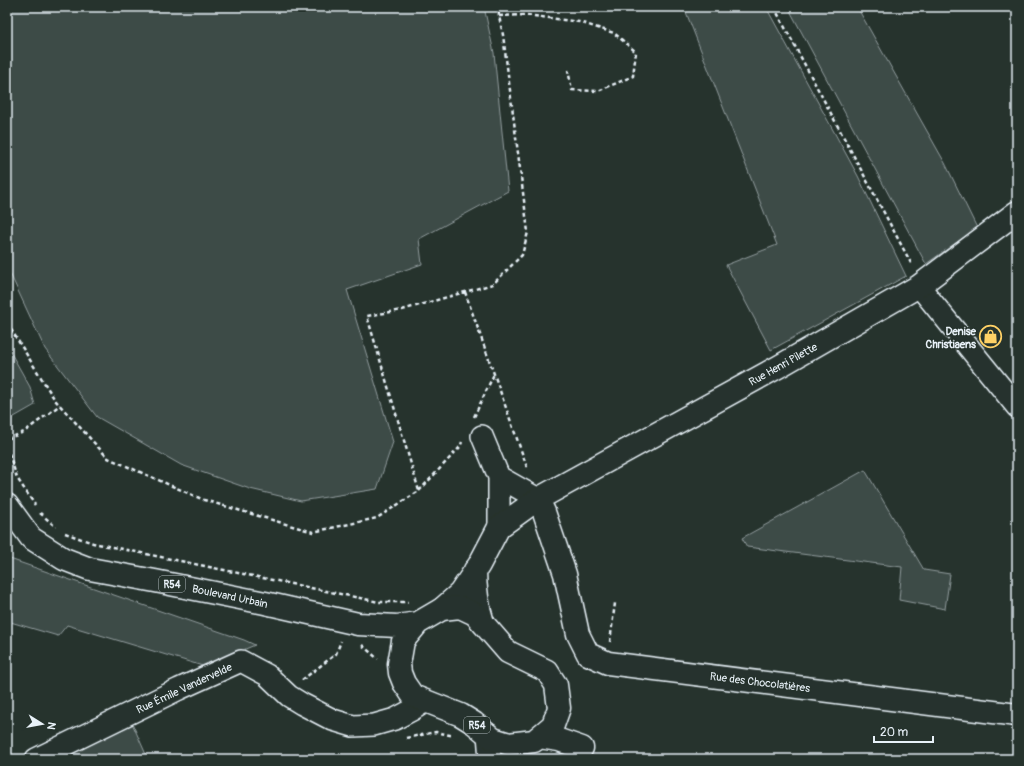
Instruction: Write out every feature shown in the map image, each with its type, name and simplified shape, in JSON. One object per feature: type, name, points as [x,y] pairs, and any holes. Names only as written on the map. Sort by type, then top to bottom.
[{"type":"street","name":"Rue Henri Pilette","points":[[442,609],[460,593],[476,570],[499,527],[538,499],[919,286],[1017,212]]},
{"type":"street","points":[[919,286],[1017,407]]},
{"type":"street","points":[[482,436],[499,477],[499,527]]},
{"type":"street","points":[[499,477],[538,499]]},
{"type":"street","name":"Rue des Chocolatières","points":[[538,499],[544,512],[565,574],[578,634],[588,654],[608,663],[1017,716]]},
{"type":"street","name":"Boulevard Urbain","points":[[7,505],[31,538],[64,559],[90,569],[265,603],[358,624],[397,626],[418,623]]},
{"type":"street","name":"Rue Henri Pilette","points":[[476,570],[475,586],[478,608],[483,623]]},
{"type":"street","name":"R54","points":[[460,607],[475,614],[508,652],[547,671],[556,685],[559,708],[553,726],[534,741],[496,746],[474,723],[461,715],[413,696],[404,683],[400,673],[399,664],[403,641],[418,623],[442,609],[460,607]]},
{"type":"street","name":"Boulevard Urbain","points":[[358,624],[387,642],[400,658]]},
{"type":"street","name":"Rue Émile Vandervelde","points":[[36,759],[179,689],[241,661],[267,675],[289,696],[302,704],[333,720],[353,726],[374,725],[395,719],[421,704],[428,702]]},
{"type":"street","points":[[395,719],[402,705],[404,683]]},
{"type":"street","name":"R54","points":[[539,737],[559,740],[582,748]]},
{"type":"street","points":[[490,759],[496,746]]},
{"type":"path","points":[[7,323],[55,400],[108,458],[204,500],[313,532],[377,518],[419,491],[367,316],[402,310],[493,284],[522,254],[528,232],[503,35],[498,7]]},
{"type":"path","points":[[774,7],[915,271],[919,286]]},
{"type":"path","points":[[499,16],[528,15],[578,22],[614,33],[636,52],[633,76],[598,91],[572,90],[568,70]]},
{"type":"path","points":[[465,292],[533,484],[519,488]]},
{"type":"path","points":[[7,439],[24,432],[60,405]]},
{"type":"path","points":[[7,447],[17,478],[36,506]]},
{"type":"path","points":[[40,512],[60,531],[93,543],[379,602],[413,602]]},
{"type":"path","points":[[608,663],[615,603]]},
{"type":"shaded area","points":[[7,7],[484,7],[494,53],[508,191],[419,239],[422,264],[347,290],[393,442],[377,489],[301,501],[250,489],[181,465],[97,417],[45,349],[7,267]]},
{"type":"shaded area","points":[[684,7],[766,7],[858,176],[906,276],[771,350],[726,265],[777,245]]},
{"type":"shaded area","points":[[788,7],[857,7],[945,163],[977,228],[926,264]]},
{"type":"shaded area","points":[[7,346],[30,387],[35,405],[7,421]]},
{"type":"shaded area","points":[[865,470],[924,570],[950,574],[945,609],[899,600],[902,567],[747,547],[742,538]]},
{"type":"shaded area","points":[[7,558],[255,645],[206,667],[67,625],[58,636],[7,621]]},
{"type":"shaded area","points":[[128,714],[148,759],[36,759]]},
{"type":"place","name":"Denise Christiaens","points":[[991,337]]}]
